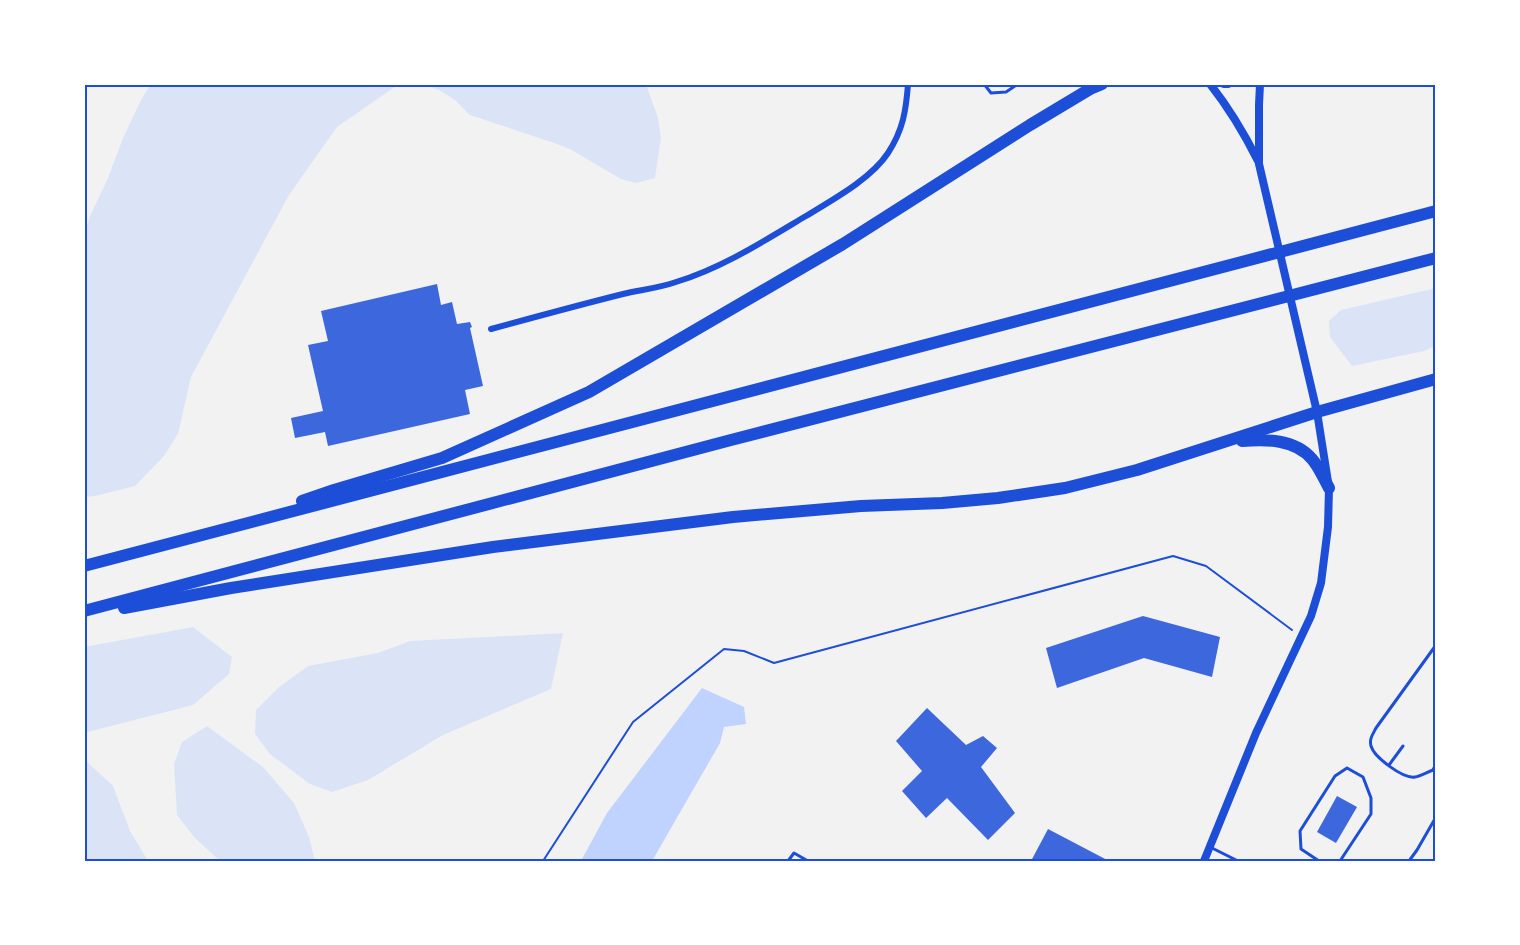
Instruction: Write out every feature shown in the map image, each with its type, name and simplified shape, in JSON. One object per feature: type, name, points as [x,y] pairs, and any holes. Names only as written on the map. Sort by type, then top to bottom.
[{"type":"highway","points":[[210,534],[334,490],[442,458],[588,392],[843,244],[1030,125],[1102,84]]},
{"type":"highway","points":[[84,566],[1436,211]]},
{"type":"highway","points":[[84,613],[731,440],[1436,258]]},
{"type":"highway","points":[[84,613],[504,546],[733,517],[861,506],[998,498],[1076,485],[1137,470],[1317,412],[1436,379]]},
{"type":"highway","points":[[1222,442],[1268,439],[1295,446],[1312,459],[1329,488]]},
{"type":"street","points":[[491,329],[676,282],[723,263],[770,238],[868,175],[887,154],[902,129],[908,84]]},
{"type":"street","points":[[1210,84],[1242,131],[1259,164]]},
{"type":"street","points":[[1203,861],[1256,734],[1311,616],[1321,583],[1328,527],[1329,488],[1317,412],[1259,164],[1260,84]]},
{"type":"lane","points":[[984,84],[991,93],[1006,92],[1018,84]]},
{"type":"lane","points":[[1436,645],[1370,739],[1371,747],[1376,755],[1403,775],[1414,777],[1434,771],[1436,764]]},
{"type":"lane","points":[[1389,765],[1403,746]]},
{"type":"lane","points":[[1319,861],[1301,849],[1300,831],[1335,776],[1347,768],[1363,777],[1371,798],[1371,814],[1340,861]]},
{"type":"lane","points":[[1408,861],[1436,817]]},
{"type":"lane","points":[[1210,847],[1238,861]]},
{"type":"lane","points":[[788,861],[794,854],[808,861]]},
{"type":"path","points":[[543,861],[633,722],[724,649],[744,651],[774,663],[1173,556],[1206,566],[1301,637]]},
{"type":"shaded area","points":[[151,84],[399,84],[337,127],[289,195],[191,377],[178,434],[164,456],[135,486],[84,497],[84,234],[123,138]]},
{"type":"shaded area","points":[[424,84],[646,84],[658,118],[661,138],[655,178],[636,183],[621,179],[570,149],[470,115],[455,100]]},
{"type":"shaded area","points":[[1436,288],[1436,346],[1424,351],[1352,366],[1330,337],[1329,321],[1341,310]]},
{"type":"shaded area","points":[[193,627],[232,657],[229,674],[193,705],[84,733],[84,647]]},
{"type":"shaded area","points":[[563,633],[551,689],[443,735],[368,780],[332,792],[310,784],[270,754],[255,734],[256,710],[279,687],[308,666],[378,653],[410,641]]},
{"type":"shaded area","points":[[207,726],[263,767],[294,803],[309,837],[315,861],[220,861],[194,837],[177,815],[174,764],[182,742]]},
{"type":"shaded area","points":[[84,759],[113,786],[130,831],[148,861],[84,861]]},
{"type":"water","points":[[702,688],[744,707],[746,724],[724,727],[720,743],[652,861],[581,861],[607,813]]},
{"type":"building","points":[[437,284],[441,305],[452,302],[457,324],[470,322],[472,327],[470,328],[483,386],[465,390],[470,414],[328,446],[325,432],[295,438],[291,418],[323,411],[308,345],[328,341],[321,311]]},
{"type":"building","points":[[1143,616],[1220,637],[1212,677],[1144,658],[1057,688],[1046,648]]},
{"type":"building","points":[[927,708],[966,745],[983,736],[997,748],[981,767],[1015,813],[988,840],[947,798],[926,818],[902,791],[922,771],[896,741]]},
{"type":"building","points":[[1337,796],[1357,807],[1336,843],[1317,832]]},
{"type":"building","points":[[1048,829],[1109,861],[1031,861]]}]
